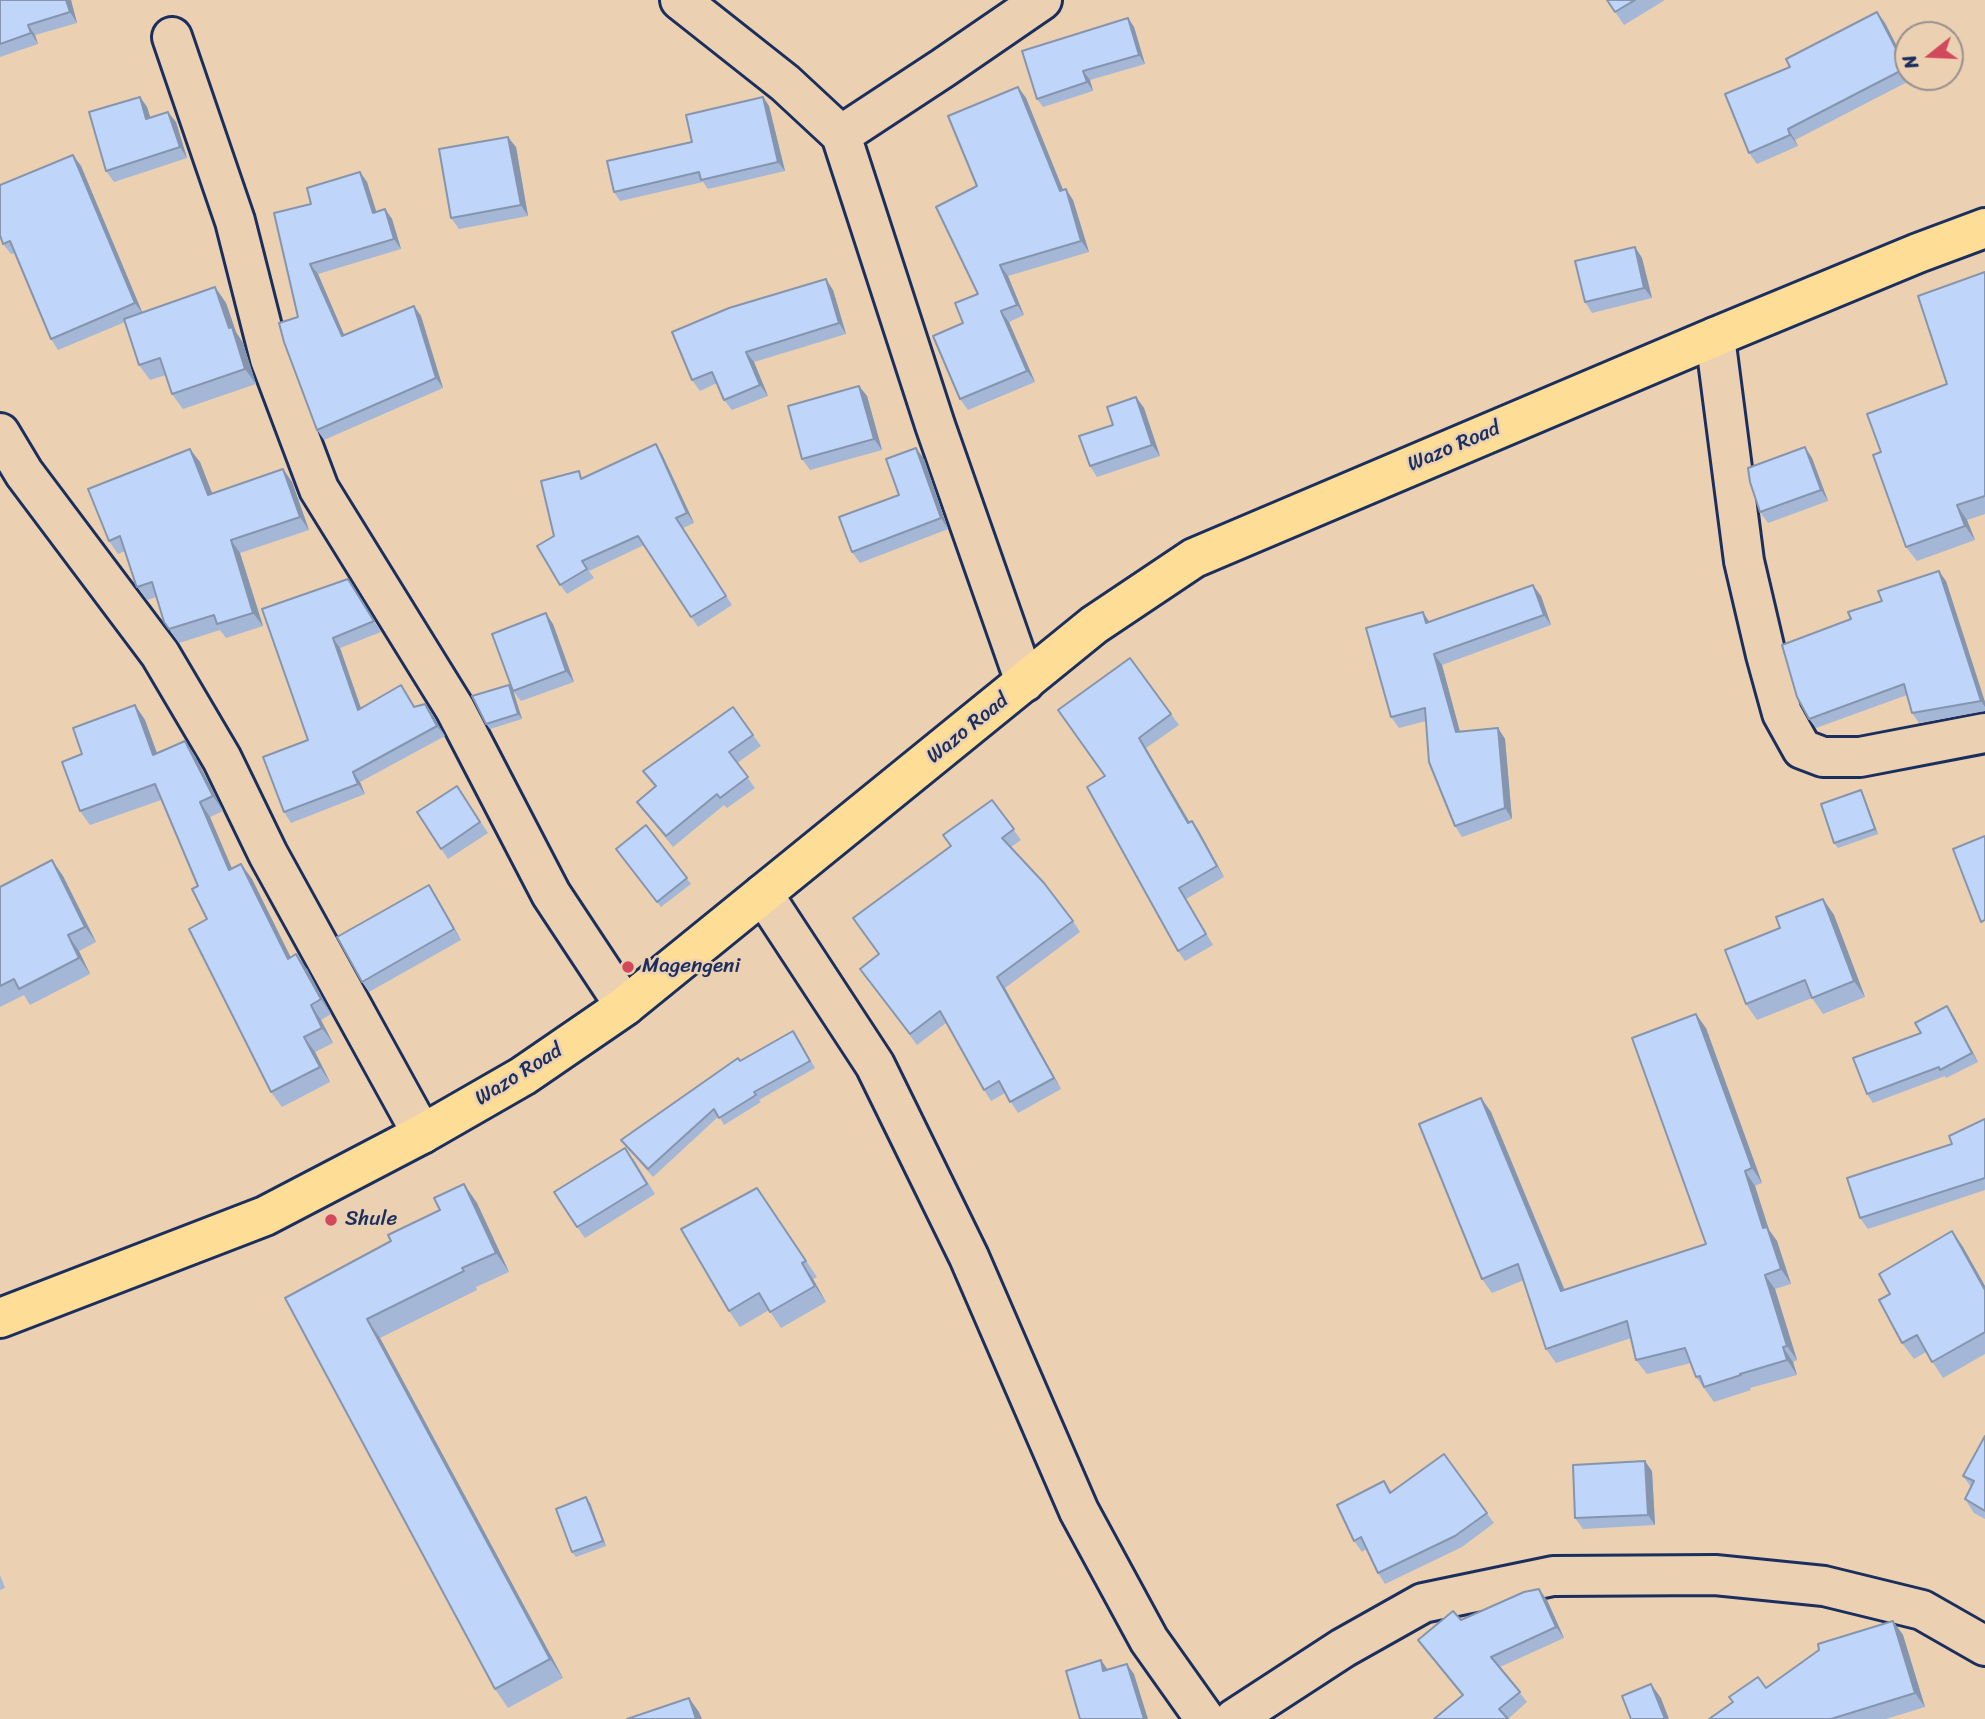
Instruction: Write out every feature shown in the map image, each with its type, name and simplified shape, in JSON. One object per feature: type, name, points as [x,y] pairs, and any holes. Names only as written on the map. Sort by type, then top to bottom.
[{"type":"main road","name":"Wazo Road","points":[[0,1318],[265,1216],[422,1134],[523,1076],[625,1006],[1094,625],[1194,558],[1716,337],[1985,228]]},
{"type":"street","points":[[680,0],[785,83],[841,135],[935,425],[1025,682]]},
{"type":"street","points":[[841,135],[1042,0]]},
{"type":"street","points":[[172,37],[235,221],[270,359],[319,489],[455,709],[551,894],[625,1006]]},
{"type":"street","points":[[1716,337],[1744,561],[1782,713],[1802,748],[1823,757],[1860,757],[1985,733]]},
{"type":"street","points":[[0,433],[24,473],[160,654],[222,759],[268,854],[422,1134]]},
{"type":"street","points":[[764,894],[876,1065],[969,1257],[1079,1511],[1149,1640],[1205,1719]]},
{"type":"street","points":[[1234,1719],[1343,1648],[1423,1602],[1553,1576],[1715,1575],[1824,1586],[1922,1610],[1985,1646]]},
{"type":"building","points":[[0,0],[66,0],[70,12],[28,25],[31,33],[0,44]]},
{"type":"building","points":[[1607,0],[1635,0],[1615,12]]},
{"type":"building","points":[[1877,12],[1894,45],[1894,74],[1788,129],[1790,135],[1749,153],[1725,94],[1790,67],[1786,59]]},
{"type":"building","points":[[1128,18],[1139,55],[1083,71],[1087,82],[1037,99],[1022,51]]},
{"type":"building","points":[[1018,87],[1060,191],[1066,189],[1081,241],[1000,265],[1017,305],[1001,311],[1027,371],[960,399],[933,336],[963,323],[955,303],[978,294],[936,207],[977,186],[948,116]]},
{"type":"building","points":[[140,97],[146,119],[168,112],[180,147],[106,171],[89,112]]},
{"type":"building","points":[[763,97],[778,162],[701,180],[699,172],[614,192],[607,161],[692,142],[686,115]]},
{"type":"building","points":[[508,137],[521,205],[451,218],[439,149]]},
{"type":"building","points":[[73,155],[135,303],[51,339],[10,241],[3,244],[0,235],[0,185]]},
{"type":"building","points":[[360,172],[373,213],[385,209],[394,239],[310,264],[342,336],[414,306],[436,378],[317,430],[279,323],[298,317],[274,213],[311,204],[307,188]]},
{"type":"building","points":[[1635,247],[1644,288],[1585,302],[1575,261]]},
{"type":"building","points":[[1985,272],[1985,496],[1957,505],[1965,526],[1906,547],[1873,455],[1881,452],[1867,414],[1947,384],[1918,296]]},
{"type":"building","points":[[826,279],[839,323],[746,352],[760,385],[724,400],[712,372],[692,380],[672,332],[729,308]]},
{"type":"building","points":[[215,287],[229,328],[232,327],[245,369],[172,394],[160,358],[139,365],[124,319]]},
{"type":"building","points":[[859,386],[874,439],[802,459],[788,406]]},
{"type":"building","points":[[1136,397],[1152,445],[1090,466],[1079,436],[1113,425],[1107,407]]},
{"type":"building","points":[[656,444],[687,513],[676,518],[726,596],[691,617],[638,536],[582,561],[587,569],[560,585],[537,546],[554,536],[541,481],[579,471],[581,479]]},
{"type":"building","points":[[1805,447],[1821,490],[1760,512],[1748,468]]},
{"type":"building","points":[[916,448],[941,518],[852,552],[839,517],[899,495],[886,459]]},
{"type":"building","points":[[190,449],[208,495],[283,469],[300,517],[231,540],[253,613],[217,624],[214,615],[169,629],[164,622],[152,582],[137,587],[120,536],[109,541],[88,489]]},
{"type":"building","points":[[1939,571],[1981,701],[1912,713],[1904,684],[1809,719],[1797,697],[1782,645],[1851,619],[1848,612],[1882,601],[1878,591]]},
{"type":"building","points":[[348,579],[374,621],[333,638],[358,710],[401,685],[414,707],[425,704],[437,726],[353,772],[358,784],[284,812],[263,757],[308,740],[262,609]]},
{"type":"building","points":[[1533,585],[1544,615],[1434,654],[1456,732],[1498,728],[1505,808],[1455,826],[1429,762],[1425,708],[1391,717],[1366,628],[1423,612],[1426,623]]},
{"type":"building","points":[[546,613],[566,671],[513,691],[492,634]]},
{"type":"building","points":[[1130,658],[1171,714],[1139,738],[1188,823],[1192,821],[1217,866],[1179,888],[1206,934],[1178,951],[1087,787],[1105,776],[1058,710]]},
{"type":"building","points":[[509,685],[518,714],[486,724],[472,696]]},
{"type":"building","points":[[135,705],[153,755],[185,741],[213,796],[200,802],[229,870],[241,864],[288,959],[296,954],[321,999],[311,1005],[322,1028],[304,1037],[320,1067],[271,1092],[189,929],[207,919],[192,889],[198,886],[155,784],[80,811],[62,762],[82,754],[73,728]]},
{"type":"building","points":[[733,707],[753,735],[729,752],[748,777],[720,798],[717,794],[666,836],[637,802],[656,786],[643,771]]},
{"type":"building","points":[[457,786],[480,822],[441,849],[417,812]]},
{"type":"building","points":[[1861,790],[1875,829],[1834,843],[1821,804]]},
{"type":"building","points":[[992,800],[1014,829],[1002,838],[1044,883],[1073,921],[997,977],[1054,1078],[1010,1102],[999,1081],[984,1090],[940,1011],[910,1034],[860,969],[879,954],[853,918],[951,846],[943,835]]},
{"type":"building","points":[[646,825],[687,878],[657,902],[616,849]]},
{"type":"building","points":[[1985,836],[1985,920],[1981,922],[1953,849]]},
{"type":"building","points":[[52,860],[85,927],[68,935],[79,958],[19,989],[14,979],[0,986],[0,887]]},
{"type":"building","points":[[429,885],[454,929],[362,982],[337,937]]},
{"type":"building","points":[[1823,899],[1854,981],[1812,998],[1805,980],[1746,1004],[1725,950],[1780,928],[1776,917]]},
{"type":"building","points":[[1947,1006],[1972,1053],[1940,1070],[1939,1067],[1867,1094],[1853,1058],[1921,1033],[1915,1023]]},
{"type":"building","points":[[1696,1014],[1752,1168],[1745,1171],[1763,1228],[1767,1227],[1781,1269],[1765,1275],[1787,1346],[1783,1347],[1787,1360],[1704,1387],[1700,1376],[1696,1377],[1685,1348],[1636,1360],[1627,1321],[1546,1349],[1518,1264],[1482,1279],[1419,1124],[1481,1098],[1561,1291],[1706,1244],[1632,1038]]},
{"type":"building","points":[[793,1031],[810,1061],[754,1092],[756,1095],[719,1118],[714,1109],[648,1169],[621,1140],[738,1058],[740,1061]]},
{"type":"building","points":[[1985,1119],[1985,1178],[1860,1218],[1847,1178],[1952,1144],[1949,1136]]},
{"type":"building","points":[[625,1148],[647,1184],[577,1227],[554,1192]]},
{"type":"building","points":[[464,1184],[496,1253],[462,1268],[464,1271],[367,1319],[550,1659],[495,1689],[285,1298],[391,1241],[388,1235],[440,1210],[434,1198]]},
{"type":"building","points":[[757,1188],[806,1261],[802,1263],[815,1286],[770,1312],[759,1293],[729,1311],[681,1229]]},
{"type":"building","points":[[1952,1231],[1985,1290],[1985,1332],[1932,1362],[1917,1335],[1902,1343],[1879,1300],[1890,1294],[1879,1274]]},
{"type":"building","points":[[1985,1436],[1985,1511],[1965,1499],[1974,1481],[1963,1476]]},
{"type":"building","points":[[1444,1454],[1487,1513],[1455,1536],[1378,1573],[1361,1537],[1354,1541],[1337,1505],[1384,1481],[1390,1493]]},
{"type":"building","points":[[1645,1461],[1648,1515],[1575,1518],[1573,1465]]},
{"type":"building","points":[[586,1497],[603,1541],[572,1552],[556,1509]]},
{"type":"building","points":[[1539,1589],[1556,1627],[1491,1657],[1520,1692],[1499,1709],[1508,1719],[1434,1719],[1463,1695],[1418,1640],[1453,1611],[1461,1620],[1524,1592]]},
{"type":"building","points":[[1893,1621],[1915,1693],[1831,1719],[1709,1719],[1733,1702],[1729,1697],[1758,1677],[1766,1688],[1819,1650],[1818,1644]]},
{"type":"building","points":[[1101,1660],[1103,1671],[1127,1664],[1144,1719],[1080,1719],[1066,1671]]},
{"type":"building","points":[[1651,1684],[1665,1719],[1631,1719],[1622,1696]]},
{"type":"building","points":[[689,1698],[696,1719],[627,1719]]},
{"type":"place","name":"Magengeni","points":[[628,967]]},
{"type":"place","name":"Shule","points":[[331,1220]]}]
